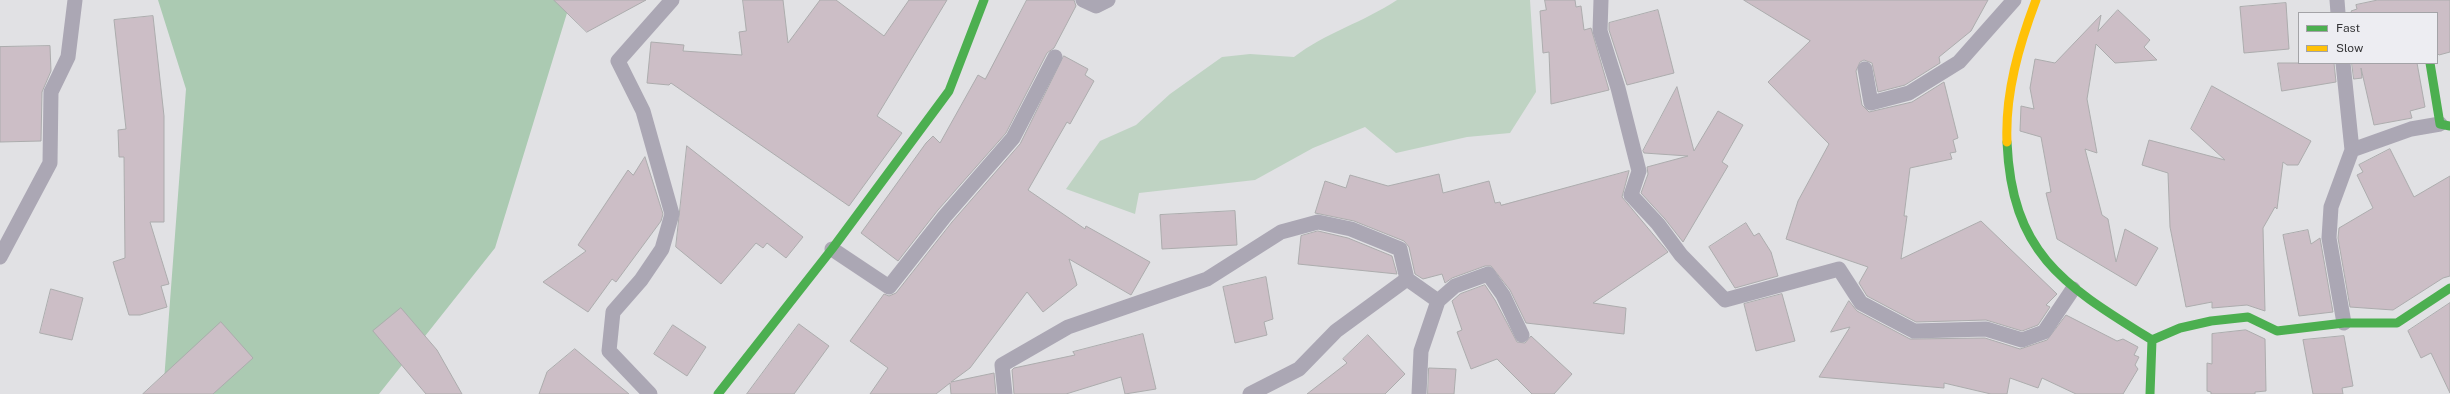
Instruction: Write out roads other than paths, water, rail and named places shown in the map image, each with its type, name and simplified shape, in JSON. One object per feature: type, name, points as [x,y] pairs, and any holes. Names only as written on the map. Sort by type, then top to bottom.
[{"type":"street","points":[[718,394],[832,249],[949,91],[984,0]]},
{"type":"street","points":[[2036,0],[2010,87],[2006,157],[2018,216],[2044,260],[2074,289],[2152,340]]},
{"type":"street","points":[[2430,64],[2445,125]]},
{"type":"street","points":[[2152,340],[2180,328],[2211,321],[2248,317],[2277,331],[2344,323],[2397,323],[2450,288]]},
{"type":"street","points":[[2150,394],[2152,340]]},
{"type":"lane","points":[[0,258],[50,163],[51,92],[68,57],[76,0]]},
{"type":"lane","points":[[650,394],[609,351],[613,312],[641,280],[662,249],[672,214],[643,111],[618,61],[672,0]]},
{"type":"lane","points":[[1083,0],[1096,6],[1108,0]]},
{"type":"lane","points":[[1601,0],[1600,31],[1618,88],[1639,171],[1631,195],[1658,224],[1681,255],[1725,300],[1839,269],[1861,303],[1914,331],[1986,329],[2022,340],[2044,332],[2074,289]]},
{"type":"lane","points":[[1864,69],[1871,103],[1909,94],[1959,62],[2014,0]]},
{"type":"lane","points":[[2337,0],[2338,12]]},
{"type":"lane","points":[[832,249],[889,288],[945,216],[1013,138],[1055,57]]},
{"type":"lane","points":[[2343,64],[2352,150],[2331,207],[2329,238],[2344,323]]},
{"type":"lane","points":[[2352,150],[2411,129],[2445,125]]},
{"type":"lane","points":[[1005,394],[1002,365],[1068,327],[1207,279],[1281,232],[1318,222],[1351,229],[1400,249],[1407,279],[1438,301]]},
{"type":"lane","points":[[1419,394],[1421,351],[1438,301],[1456,286],[1488,274],[1503,295],[1522,335]]},
{"type":"lane","points":[[1250,394],[1299,369],[1336,331],[1407,279]]}]
